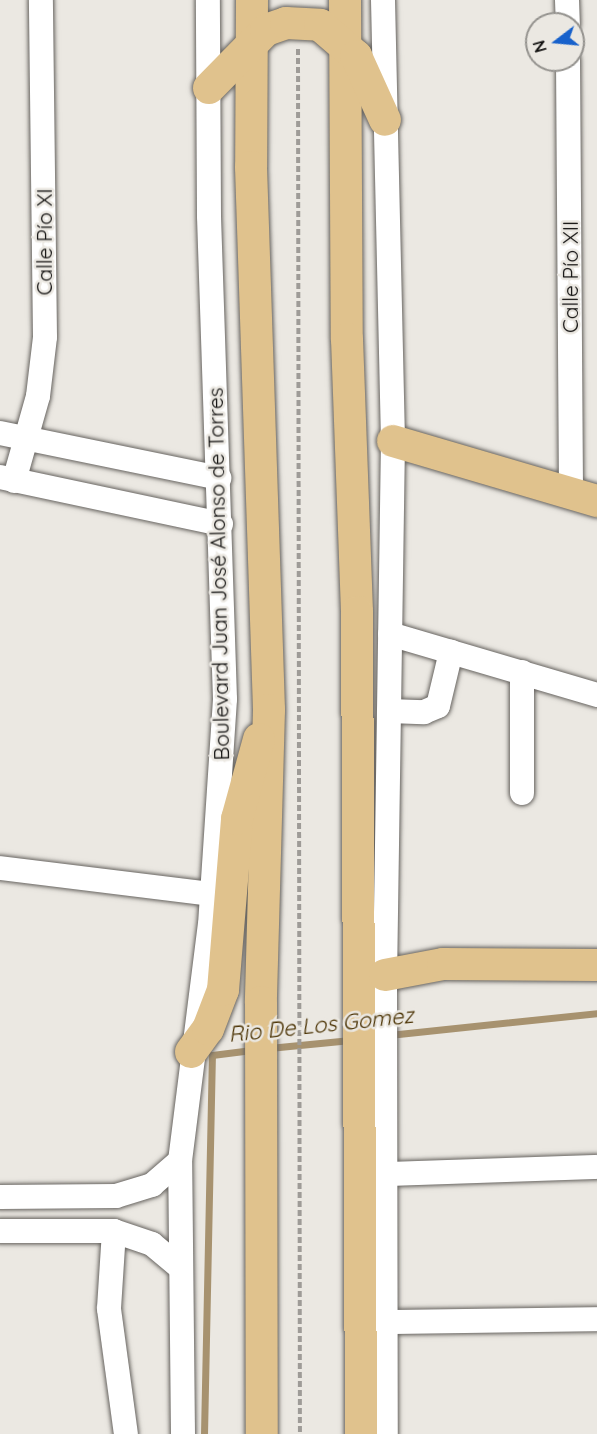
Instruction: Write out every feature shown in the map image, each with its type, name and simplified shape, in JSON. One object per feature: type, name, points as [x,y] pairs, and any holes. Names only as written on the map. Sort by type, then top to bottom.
[{"type":"main road","points":[[252,0],[269,710],[261,1002],[262,1434]]},
{"type":"main road","points":[[345,0],[376,976],[361,1434]]},
{"type":"main road","points":[[209,88],[252,42],[276,24],[320,25],[345,43],[369,78],[385,120]]},
{"type":"main road","points":[[393,441],[584,497]]},
{"type":"main road","points":[[191,1052],[208,1029],[223,990],[237,819],[269,710]]},
{"type":"main road","points":[[376,976],[443,964],[597,965]]},
{"type":"street","name":"Calle Pío XI","points":[[7,479],[28,440],[45,337],[41,0]]},
{"type":"street","name":"Boulevard Juan José Alonso de Torres","points":[[183,1434],[178,1266],[180,1161],[191,1052],[212,894],[225,699],[208,0]]},
{"type":"street","points":[[376,976],[389,711],[393,441],[383,0]]},
{"type":"street","name":"Calle Pío XII","points":[[568,72],[584,497]]},
{"type":"street","points":[[0,433],[219,478]]},
{"type":"street","points":[[7,479],[221,524]]},
{"type":"street","points":[[390,634],[597,695]]},
{"type":"street","points":[[389,711],[424,712],[438,706],[451,652]]},
{"type":"street","points":[[522,672],[522,793]]},
{"type":"street","points":[[0,868],[212,894]]},
{"type":"street","points":[[372,1071],[386,1174],[386,1434]]},
{"type":"street","points":[[0,1197],[116,1196],[152,1185],[180,1161]]},
{"type":"street","points":[[386,1174],[597,1167]]},
{"type":"street","points":[[0,1231],[114,1231],[152,1244],[178,1266]]},
{"type":"street","points":[[114,1231],[109,1309],[126,1434]]},
{"type":"street","points":[[387,1322],[597,1319]]},
{"type":"path","points":[[298,23],[300,1434]]},
{"type":"waterway","name":"Rio De Los Gomez","points":[[389,1035],[597,1013]]},
{"type":"waterway","name":"Rio De Los Gomez","points":[[269,1048],[351,1040]]},
{"type":"waterway","name":"Rio De Los Gomez","points":[[204,1434],[212,1055],[252,1050]]}]
